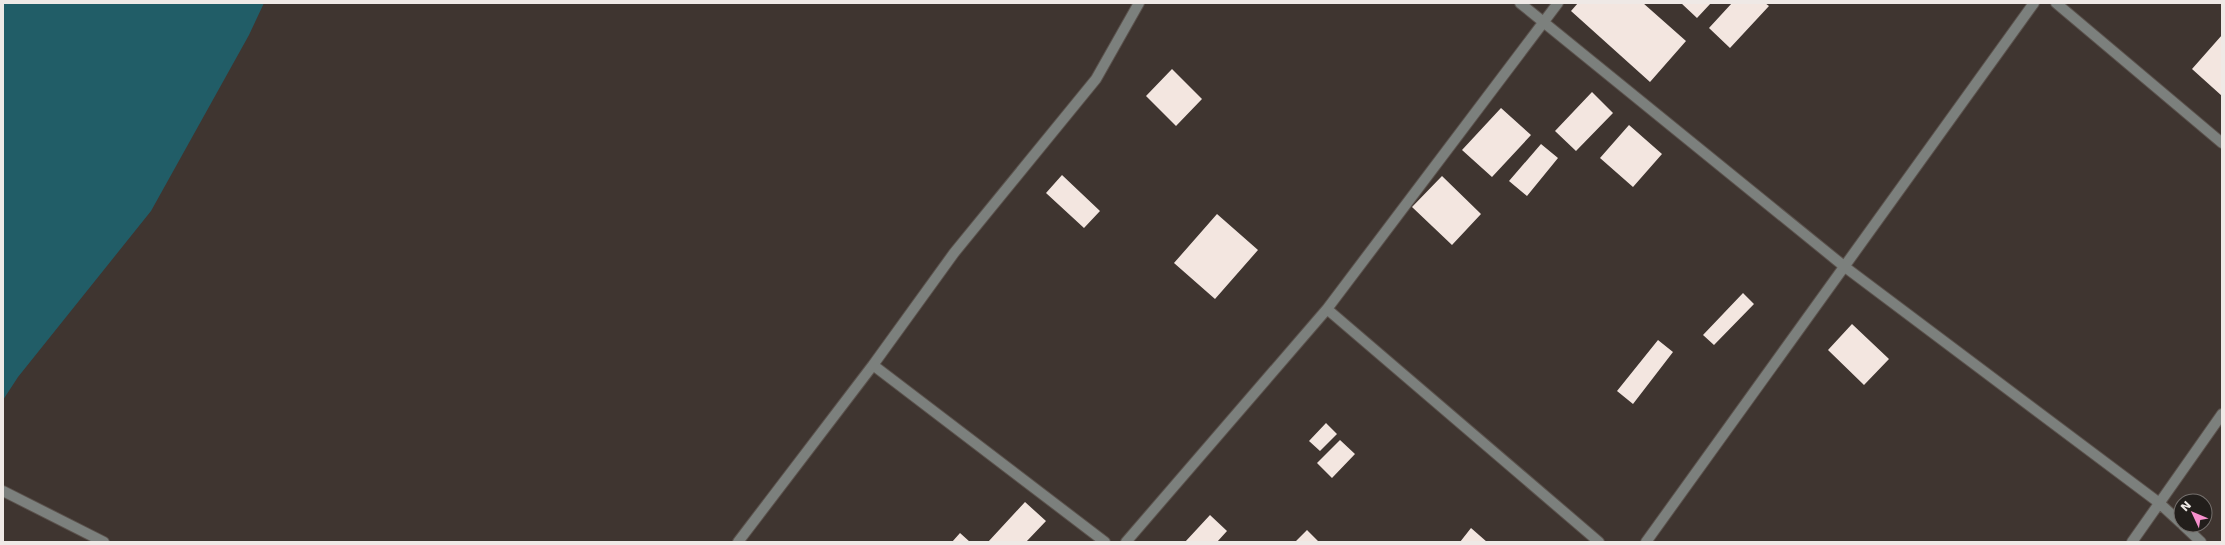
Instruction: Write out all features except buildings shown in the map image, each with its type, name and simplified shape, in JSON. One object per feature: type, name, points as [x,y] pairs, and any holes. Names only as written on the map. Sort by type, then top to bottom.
[{"type":"street","points":[[738,542],[873,365],[954,253],[1096,79],[1139,3]]},
{"type":"street","points":[[1520,3],[1845,267],[2158,502],[2173,516]]},
{"type":"street","points":[[1126,542],[1326,309],[1558,3]]},
{"type":"street","points":[[1646,542],[2034,3]]},
{"type":"street","points":[[2056,3],[2222,143]]},
{"type":"street","points":[[1326,309],[1599,542]]},
{"type":"street","points":[[873,365],[1105,542]]},
{"type":"street","points":[[2132,542],[2158,502],[2222,414]]},
{"type":"street","points":[[3,491],[104,542]]},
{"type":"street","points":[[2192,533],[2201,542]]},
{"type":"water","points":[[3,3],[264,3],[249,35],[151,211],[18,377],[3,400]]}]
